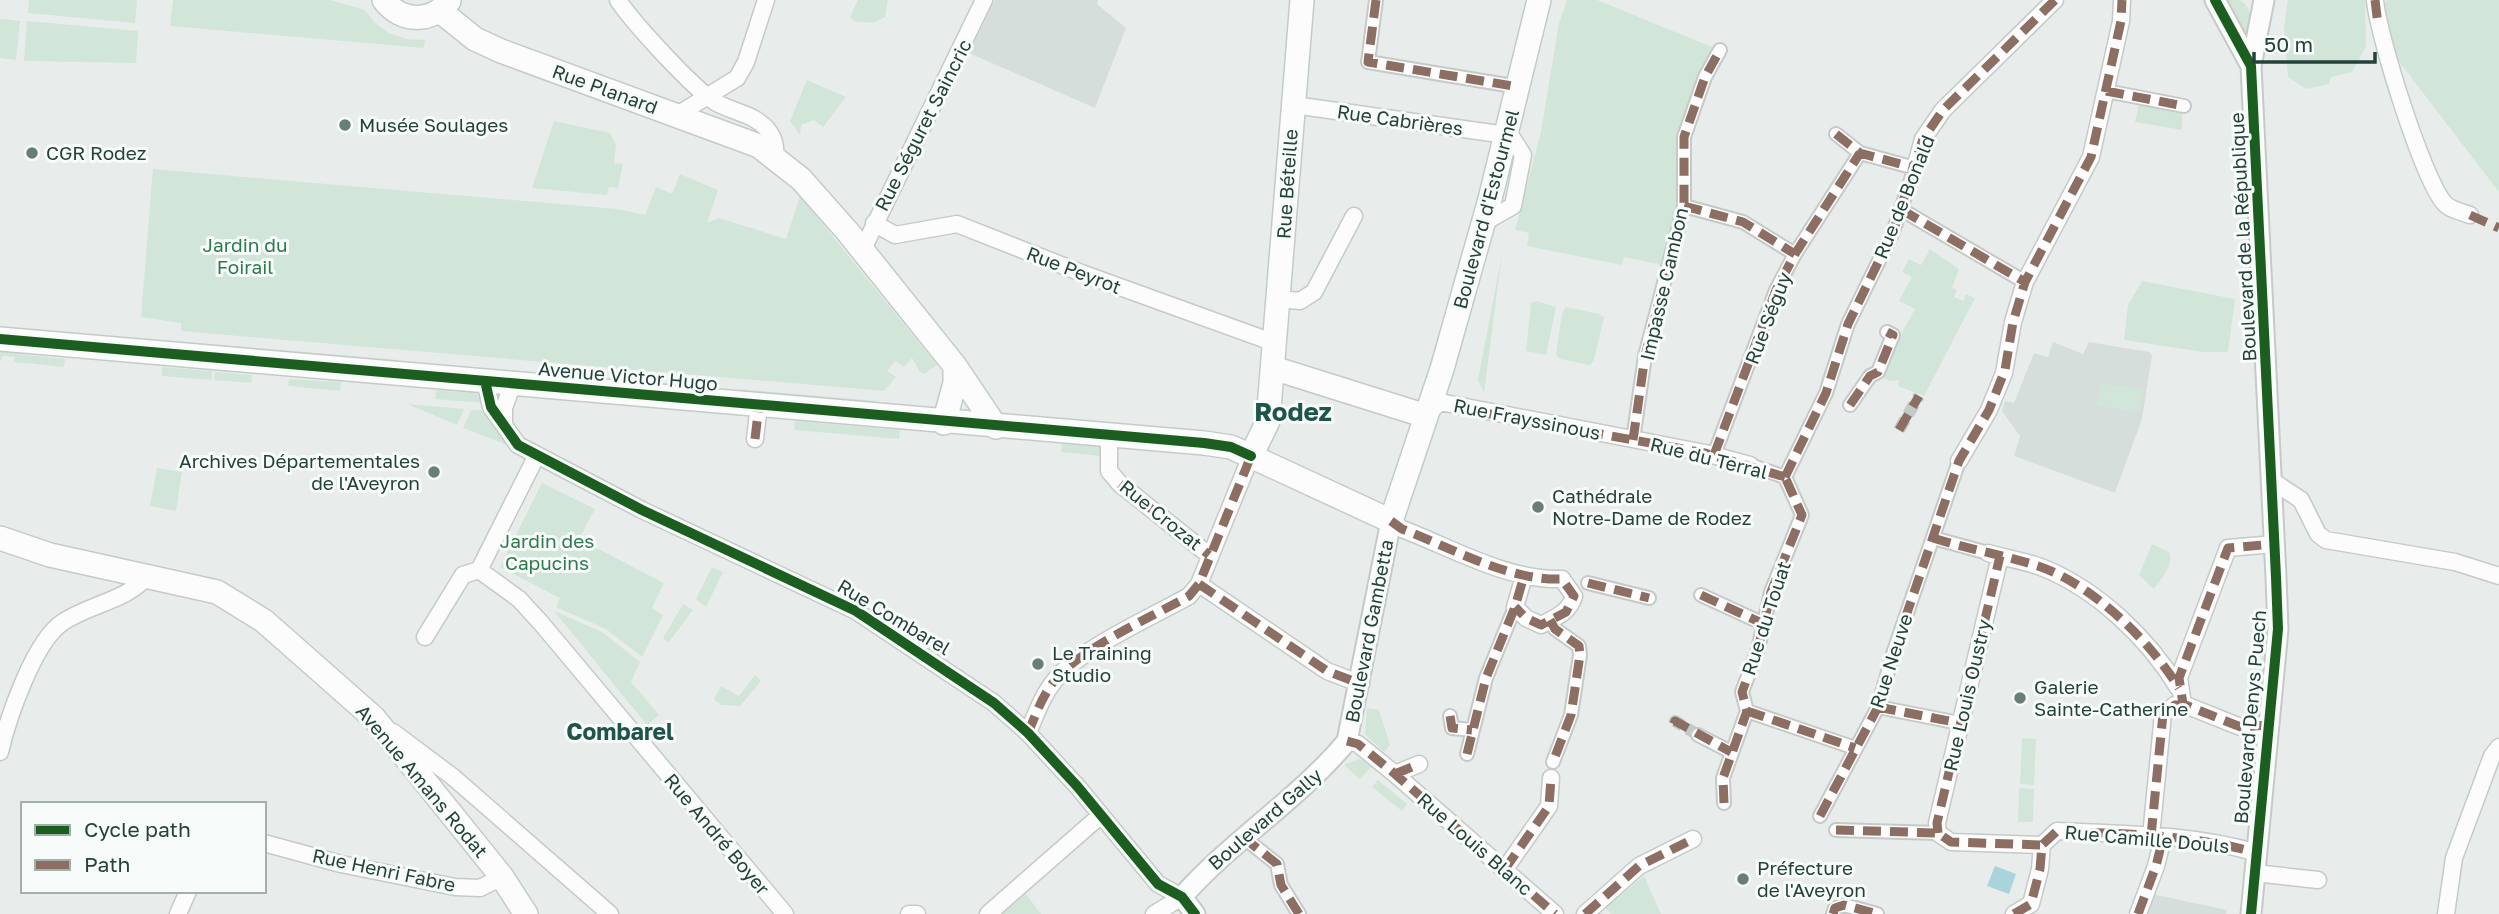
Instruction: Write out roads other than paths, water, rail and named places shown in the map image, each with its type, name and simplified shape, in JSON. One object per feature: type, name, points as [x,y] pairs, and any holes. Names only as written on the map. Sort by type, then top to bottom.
[{"type":"main road","points":[[384,0],[395,11],[413,18],[445,5]]},
{"type":"main road","name":"Rue Béteille","points":[[1251,456],[1268,421],[1302,0]]},
{"type":"main road","name":"Boulevard d'Estourmel","points":[[1391,521],[1426,416],[1483,223],[1539,0]]},
{"type":"main road","name":"Rue Planard","points":[[445,5],[475,39],[501,51],[759,146],[810,188],[955,366],[996,427]]},
{"type":"main road","name":"Avenue Victor Hugo","points":[[0,339],[1217,445],[1251,456],[1391,521]]},
{"type":"main road","points":[[944,423],[954,389],[955,366]]},
{"type":"main road","points":[[1273,368],[1426,416]]},
{"type":"main road","name":"Avenue Amans Rodat","points":[[0,538],[50,555],[217,592],[264,621],[374,718],[502,877],[526,914]]},
{"type":"street","points":[[618,0],[646,34],[707,96],[757,119],[776,144],[775,159]]},
{"type":"street","points":[[677,115],[737,78],[746,62],[766,0]]},
{"type":"street","name":"Rue Séguret Saincric","points":[[862,251],[984,0]]},
{"type":"street","points":[[1376,0],[1368,62],[1519,87]]},
{"type":"street","name":"Rue de Bonald","points":[[1785,477],[1826,393],[1848,324],[1902,210],[1923,139],[1943,110],[2055,0]]},
{"type":"street","points":[[1959,461],[1989,410],[2005,370],[2013,322],[2025,282],[2091,157],[2121,21],[2122,0]]},
{"type":"street","name":"Boulevard de la République","points":[[2215,0],[2251,66],[2271,480]]},
{"type":"street","points":[[2251,66],[2264,0]]},
{"type":"street","points":[[2375,0],[2378,25],[2398,89],[2436,190],[2447,206],[2470,215]]},
{"type":"street","name":"Impasse Cambon","points":[[1633,440],[1645,356],[1684,206],[1684,137],[1705,76],[1720,50]]},
{"type":"street","points":[[2106,91],[2185,106]]},
{"type":"street","name":"Rue Cabrières","points":[[1294,105],[1507,132]]},
{"type":"street","points":[[1836,134],[1860,153],[1915,168]]},
{"type":"street","name":"Rue Séguy","points":[[1714,455],[1776,290],[1795,254],[1860,153]]},
{"type":"street","points":[[1684,206],[1743,222],[1795,254]]},
{"type":"street","points":[[1902,210],[2025,282]]},
{"type":"street","points":[[1278,299],[1300,301],[1314,292],[1354,216]]},
{"type":"street","name":"Rue Peyrot","points":[[874,223],[895,235],[957,223],[1084,275],[1275,343]]},
{"type":"street","points":[[1850,405],[1870,376],[1878,372],[1893,335],[1887,332]]},
{"type":"street","name":"Rue Combarel","points":[[485,381],[491,407],[518,445],[714,545],[856,611],[962,680],[1028,733],[1158,884],[1182,897]]},
{"type":"street","points":[[503,423],[513,383]]},
{"type":"street","name":"Rue Frayssinous","points":[[1426,416],[1440,402],[1633,440]]},
{"type":"street","points":[[755,439],[759,405]]},
{"type":"street","name":"Rue Crozat","points":[[1109,434],[1109,471],[1120,484],[1209,555]]},
{"type":"street","name":"Rue du Terral","points":[[1633,440],[1714,455],[1785,477]]},
{"type":"street","points":[[425,637],[463,575],[480,570],[537,455]]},
{"type":"street","points":[[1028,733],[1042,698],[1065,670],[1079,658],[1189,596],[1199,584],[1251,456]]},
{"type":"street","name":"Rue Neuve","points":[[1820,816],[1878,707],[1893,654],[1959,461]]},
{"type":"street","name":"Rue du Touat","points":[[1724,803],[1723,778],[1747,711],[1742,692],[1764,624],[1771,592],[1802,515],[1785,477]]},
{"type":"street","points":[[2271,480],[2301,500],[2318,534],[2326,540],[2378,552],[2455,562],[2499,576]]},
{"type":"street","name":"Boulevard Denys Puech","points":[[2251,914],[2278,629],[2271,480]]},
{"type":"street","points":[[1391,521],[1402,529],[1524,576],[1562,579],[1567,582],[1574,596],[1566,612],[1541,625],[1515,607]]},
{"type":"street","name":"Boulevard Gambetta","points":[[1347,741],[1361,684],[1391,521]]},
{"type":"street","points":[[1933,538],[2040,567],[2106,607],[2129,627],[2180,690],[2241,727],[2268,724]]},
{"type":"street","points":[[2138,914],[2156,866],[2158,749],[2163,714],[2175,705],[2228,548],[2274,544]]},
{"type":"street","name":"Rue Louis Oustry","points":[[1938,834],[1937,823],[1994,555]]},
{"type":"street","name":"Rue André Boyer","points":[[480,570],[520,599],[785,914]]},
{"type":"street","points":[[0,752],[10,716],[48,634],[64,621],[132,591],[148,575]]},
{"type":"street","points":[[1467,754],[1486,678],[1515,607],[1524,576]]},
{"type":"street","points":[[1588,583],[1649,598]]},
{"type":"street","points":[[1199,584],[1327,671],[1361,684]]},
{"type":"street","points":[[1701,595],[1764,624]]},
{"type":"street","points":[[1505,869],[1549,806],[1552,770],[1570,715],[1579,646],[1567,640],[1550,620]]},
{"type":"street","points":[[1878,707],[1959,723]]},
{"type":"street","points":[[1747,711],[1855,748]]},
{"type":"street","points":[[1450,716],[1452,727],[1472,730]]},
{"type":"street","points":[[374,718],[453,777],[610,914]]},
{"type":"street","points":[[1698,735],[1731,752]]},
{"type":"street","name":"Rue Louis Blanc","points":[[1347,741],[1358,744],[1395,774],[1555,914]]},
{"type":"street","name":"Boulevard Gally","points":[[1182,897],[1243,838],[1328,765],[1347,741]]},
{"type":"street","points":[[2446,914],[2460,838],[2492,756],[2499,747]]},
{"type":"street","points":[[1395,774],[1419,764]]},
{"type":"street","points":[[988,914],[1101,815]]},
{"type":"street","name":"Rue Camille Douls","points":[[1836,830],[1938,834],[1951,842],[2042,845],[2057,831],[2157,837],[2236,846],[2257,853]]},
{"type":"street","points":[[1243,838],[1277,864],[1281,885],[1299,914]]},
{"type":"street","points":[[1586,914],[1639,866],[1693,839]]},
{"type":"street","name":"Rue Henri Fabre","points":[[266,844],[341,863],[455,887],[480,888],[502,877]]},
{"type":"street","points":[[2014,914],[2024,911],[2034,897],[2042,845]]},
{"type":"street","points":[[2255,873],[2318,880]]},
{"type":"street","points":[[178,914],[187,893]]},
{"type":"street","points":[[1154,914],[1182,897],[1195,914]]},
{"type":"street","points":[[1833,914],[1835,908],[1844,905],[1877,914]]},
{"type":"street","points":[[909,914],[917,914]]},
{"type":"water","points":[[1995,866],[2016,874],[2009,894],[1987,886]]},
{"type":"tunnel","points":[[1899,430],[1919,396]]},
{"type":"tunnel","points":[[1674,724],[1675,721],[1698,735]]},
{"type":"place","name":"Musée Soulages","points":[[345,125]]},
{"type":"place","name":"CGR Rodez","points":[[32,153]]},
{"type":"place","name":"Archives Départementales de l'Aveyron","points":[[434,472]]},
{"type":"place","name":"Cathédrale Notre-Dame de Rodez","points":[[1538,507]]},
{"type":"place","name":"Le Training Studio","points":[[1038,664]]},
{"type":"place","name":"Galerie Sainte-Catherine","points":[[2020,698]]},
{"type":"place","name":"Préfecture de l'Aveyron","points":[[1743,879]]},
{"type":"district","name":"Rodez","points":[[1293,412]]},
{"type":"district","name":"Combarel","points":[[620,732]]},
{"type":"park label","name":"Jardin du Foirail","points":[[245,256]]},
{"type":"park label","name":"Jardin des Capucins","points":[[547,552]]}]
